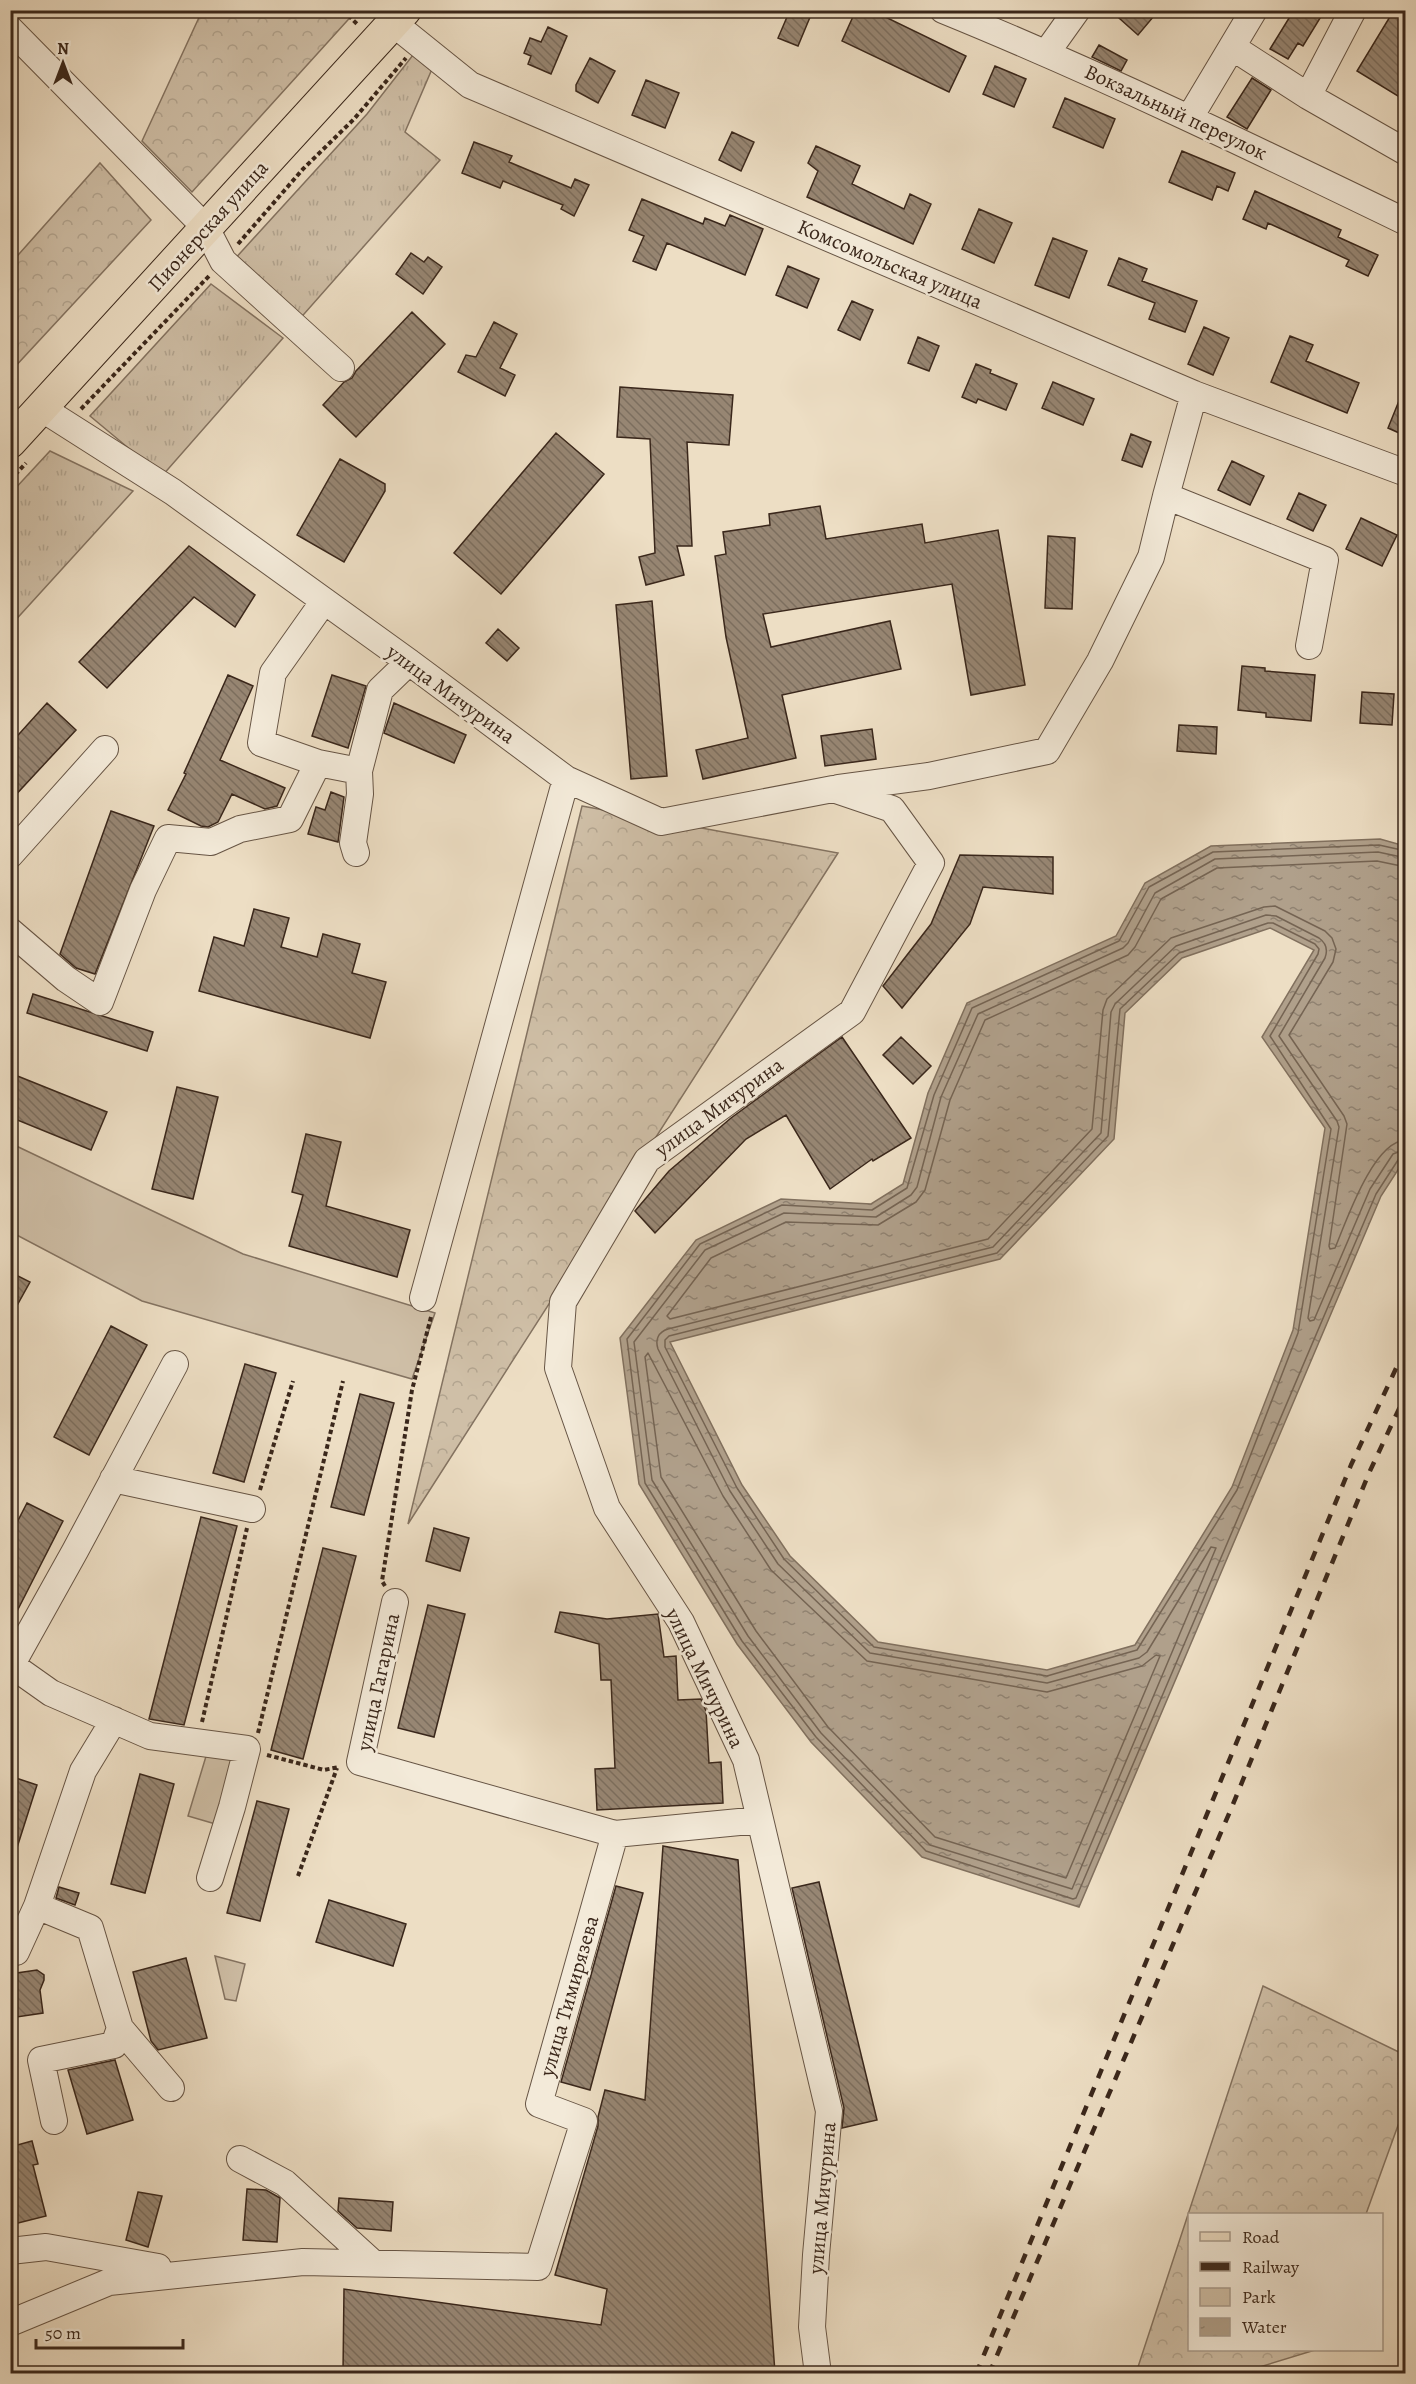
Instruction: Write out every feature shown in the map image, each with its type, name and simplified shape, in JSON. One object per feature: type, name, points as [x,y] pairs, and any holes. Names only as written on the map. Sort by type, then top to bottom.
[{"type":"main road","name":"Пионерская улица","points":[[10,442],[54,416],[206,228],[399,17]]},
{"type":"street","name":"Вокзальный переулок","points":[[943,10],[1047,52],[1190,117],[1406,222]]},
{"type":"street","points":[[1047,52],[1077,10]]},
{"type":"street","points":[[1190,117],[1254,10]]},
{"type":"street","points":[[1308,96],[1353,10]]},
{"type":"street","name":"Комсомольская улица","points":[[399,17],[418,44],[470,85],[1194,394],[1406,473]]},
{"type":"street","points":[[10,28],[206,228],[223,261],[341,368]]},
{"type":"street","points":[[1232,47],[1308,96],[1406,152]]},
{"type":"street","points":[[833,789],[929,776],[1047,751],[1100,661],[1151,557],[1194,394]]},
{"type":"street","name":"улица Мичурина","points":[[54,416],[172,492],[409,662],[566,779],[661,822],[833,789],[892,809],[931,863],[852,1012],[646,1160],[563,1302],[558,1368],[607,1508],[681,1622],[746,1760],[829,2111],[812,2327],[818,2373]]},
{"type":"street","points":[[1166,496],[1325,560],[1309,646]]},
{"type":"street","points":[[324,601],[273,673],[261,743],[318,763],[359,771]]},
{"type":"street","points":[[356,853],[353,843],[360,794],[359,771],[380,690],[409,662]]},
{"type":"street","points":[[10,855],[105,748]]},
{"type":"street","points":[[10,931],[66,979],[100,1002],[143,890],[168,838],[211,842],[240,829],[291,819],[318,763]]},
{"type":"street","points":[[423,1298],[566,779]]},
{"type":"street","points":[[175,1364],[75,1551],[11,1664],[51,1693],[150,1736],[250,1751],[210,1878]]},
{"type":"street","points":[[113,1479],[252,1509]]},
{"type":"street","name":"улица Гагарина","points":[[349,1765],[395,1602]]},
{"type":"street","points":[[10,1953],[16,1952],[37,1906],[83,1771],[114,1720]]},
{"type":"street","points":[[349,1765],[615,1834],[760,1820]]},
{"type":"street","name":"улица Тимирязева","points":[[373,2263],[538,2267],[584,2121],[539,2104],[615,1834]]},
{"type":"street","points":[[37,1906],[90,1928],[120,2028],[171,2088]]},
{"type":"street","points":[[54,2121],[41,2060],[114,2045],[120,2028]]},
{"type":"street","points":[[240,2159],[285,2183],[373,2263]]},
{"type":"street","points":[[10,2251],[46,2247],[198,2273]]},
{"type":"street","points":[[10,2323],[109,2282],[303,2262],[373,2263]]},
{"type":"path","points":[[54,416],[223,261],[303,169],[354,119],[418,44]]},
{"type":"path","points":[[342,1381],[250,1751],[324,1770],[349,1765]]},
{"type":"path","points":[[195,1742],[252,1509],[258,1497],[293,1382]]},
{"type":"path","points":[[298,1876],[349,1765]]},
{"type":"green space","points":[[202,11],[356,11],[192,192],[142,141]]},
{"type":"green space","points":[[413,55],[432,69],[405,132],[440,160],[297,322],[232,262],[367,114]]},
{"type":"green space","points":[[100,163],[151,220],[11,371],[11,263]]},
{"type":"green space","points":[[211,284],[283,338],[162,476],[90,416]]},
{"type":"green space","points":[[50,451],[133,491],[11,625],[11,493]]},
{"type":"green space","points":[[582,806],[838,853],[408,1524]]},
{"type":"green space","points":[[10,1143],[243,1254],[435,1313],[412,1379],[142,1301],[11,1232]]},
{"type":"green space","points":[[207,1753],[238,1762],[219,1825],[188,1816]]},
{"type":"green space","points":[[215,1956],[245,1964],[236,2001],[225,1999]]},
{"type":"green space","points":[[1263,1986],[1405,2055],[1405,2106],[1366,2213],[1189,2213]]},
{"type":"green space","points":[[1188,2215],[1188,2351],[1312,2351],[1240,2373],[1136,2373]]},
{"type":"water","points":[[1380,839],[1405,846],[1405,1159],[1381,1196],[1079,1907],[922,1857],[811,1742],[737,1644],[639,1484],[620,1338],[696,1240],[781,1199],[871,1204],[903,1184],[928,1093],[967,1003],[1116,936],[1145,883],[1211,846]],"holes":[[[1270,928],[1314,950],[1262,1037],[1325,1128],[1293,1330],[1232,1487],[1135,1645],[1047,1670],[878,1642],[790,1556],[742,1485],[670,1342],[1000,1259],[1114,1139],[1125,1013],[1182,958]]]},
{"type":"building","points":[[790,10],[813,10],[798,46],[778,38]]},
{"type":"building","points":[[856,10],[871,10],[966,56],[949,92],[842,41]]},
{"type":"building","points":[[1110,10],[1159,10],[1138,35]]},
{"type":"building","points":[[1294,10],[1325,10],[1303,46],[1298,43],[1288,59],[1270,49]]},
{"type":"building","points":[[1394,10],[1406,10],[1406,101],[1357,71]]},
{"type":"building","points":[[548,27],[567,36],[551,74],[528,64],[531,56],[524,53],[530,38],[541,42]]},
{"type":"building","points":[[1099,45],[1127,60],[1121,71],[1092,57]]},
{"type":"building","points":[[590,58],[615,71],[598,103],[576,91],[576,85]]},
{"type":"building","points":[[995,66],[1026,79],[1014,107],[983,94]]},
{"type":"building","points":[[1252,78],[1271,90],[1247,129],[1227,117]]},
{"type":"building","points":[[646,80],[679,93],[665,128],[632,115]]},
{"type":"building","points":[[1065,98],[1115,119],[1103,148],[1053,127]]},
{"type":"building","points":[[732,132],[754,142],[741,171],[719,160]]},
{"type":"building","points":[[474,142],[512,156],[509,162],[571,188],[575,179],[589,185],[574,216],[561,209],[563,205],[503,181],[500,188],[462,173]]},
{"type":"building","points":[[816,146],[860,166],[852,184],[904,209],[910,194],[931,204],[913,244],[807,197],[818,171],[808,163]]},
{"type":"building","points":[[1182,151],[1235,173],[1228,191],[1217,186],[1212,200],[1169,182]]},
{"type":"building","points":[[1255,191],[1341,230],[1338,237],[1378,255],[1368,276],[1346,266],[1349,260],[1268,223],[1266,229],[1243,219]]},
{"type":"building","points":[[642,199],[703,224],[705,218],[725,226],[730,215],[763,229],[745,275],[667,243],[656,270],[633,261],[644,236],[629,230]]},
{"type":"building","points":[[979,209],[1012,223],[994,263],[962,249]]},
{"type":"building","points":[[1053,238],[1087,251],[1069,298],[1035,285]]},
{"type":"building","points":[[411,253],[424,262],[428,257],[442,267],[423,294],[396,274]]},
{"type":"building","points":[[1119,258],[1147,269],[1142,281],[1197,301],[1185,332],[1149,319],[1155,303],[1108,285]]},
{"type":"building","points":[[788,266],[819,279],[807,308],[776,295]]},
{"type":"building","points":[[852,301],[873,310],[860,340],[838,330]]},
{"type":"building","points":[[412,312],[445,344],[356,437],[323,405],[344,382],[352,378]]},
{"type":"building","points":[[494,322],[517,334],[500,368],[515,375],[505,396],[458,372],[466,355],[476,357]]},
{"type":"building","points":[[1204,327],[1229,338],[1213,375],[1188,364]]},
{"type":"building","points":[[1290,336],[1313,345],[1306,361],[1359,383],[1347,413],[1271,382]]},
{"type":"building","points":[[918,337],[939,346],[929,371],[908,363]]},
{"type":"building","points":[[976,364],[991,370],[990,373],[1017,384],[1006,410],[978,399],[976,403],[962,397]]},
{"type":"building","points":[[1053,382],[1094,399],[1083,425],[1042,408]]},
{"type":"building","points":[[1406,386],[1406,436],[1388,428]]},
{"type":"building","points":[[620,387],[733,395],[729,445],[687,442],[692,546],[677,546],[684,575],[646,585],[639,557],[655,553],[650,439],[617,437]]},
{"type":"building","points":[[556,433],[604,474],[501,594],[454,553]]},
{"type":"building","points":[[1131,434],[1151,442],[1142,467],[1122,460]]},
{"type":"building","points":[[340,459],[385,484],[385,491],[344,562],[297,535]]},
{"type":"building","points":[[1232,461],[1264,476],[1250,505],[1218,490]]},
{"type":"building","points":[[1299,493],[1326,505],[1313,531],[1287,519]]},
{"type":"building","points":[[820,506],[826,539],[922,524],[925,543],[998,530],[1025,685],[971,695],[952,584],[763,614],[771,647],[890,621],[901,669],[782,695],[796,758],[703,779],[696,750],[748,738],[726,637],[715,556],[726,554],[723,532],[770,525],[769,514]]},
{"type":"building","points":[[1361,518],[1397,535],[1382,566],[1346,549]]},
{"type":"building","points":[[1048,536],[1075,538],[1072,609],[1045,608]]},
{"type":"building","points":[[189,546],[255,595],[235,627],[194,597],[107,688],[79,662]]},
{"type":"building","points":[[652,601],[667,776],[631,779],[616,605]]},
{"type":"building","points":[[498,629],[519,648],[507,661],[486,643]]},
{"type":"building","points":[[1242,666],[1265,668],[1265,671],[1315,675],[1311,721],[1266,717],[1266,713],[1238,710]]},
{"type":"building","points":[[228,675],[253,686],[220,760],[285,788],[277,806],[265,809],[232,794],[218,822],[208,827],[201,826],[168,810],[186,774],[184,773]]},
{"type":"building","points":[[332,675],[366,686],[348,748],[312,736]]},
{"type":"building","points":[[1362,692],[1394,694],[1392,725],[1360,723]]},
{"type":"building","points":[[47,703],[76,730],[10,801],[10,744]]},
{"type":"building","points":[[394,703],[466,735],[454,763],[384,733]]},
{"type":"building","points":[[1179,725],[1217,727],[1216,754],[1177,751]]},
{"type":"building","points":[[872,729],[876,759],[825,766],[821,736]]},
{"type":"building","points":[[331,792],[344,797],[338,842],[308,834],[316,807],[325,810]]},
{"type":"building","points":[[111,811],[154,826],[95,974],[76,968],[60,954]]},
{"type":"building","points":[[960,855],[1053,857],[1053,894],[983,887],[970,924],[902,1008],[883,986],[931,924]]},
{"type":"building","points":[[254,909],[289,918],[281,947],[317,957],[323,934],[360,944],[352,973],[386,982],[370,1038],[199,991],[214,937],[244,946]]},
{"type":"building","points":[[33,994],[153,1032],[147,1051],[27,1013]]},
{"type":"building","points":[[842,1037],[911,1138],[873,1161],[872,1159],[830,1189],[786,1115],[746,1139],[655,1233],[635,1211],[669,1171],[731,1118]]},
{"type":"building","points":[[901,1037],[931,1066],[913,1084],[883,1055]]},
{"type":"building","points":[[10,1073],[107,1112],[91,1150],[10,1117]]},
{"type":"building","points":[[177,1087],[218,1097],[193,1199],[152,1189]]},
{"type":"building","points":[[306,1134],[341,1142],[326,1206],[410,1230],[397,1277],[289,1246],[303,1195],[292,1192]]},
{"type":"building","points":[[10,1272],[30,1282],[10,1318]]},
{"type":"building","points":[[111,1326],[147,1345],[89,1455],[54,1437]]},
{"type":"building","points":[[245,1364],[276,1373],[244,1482],[213,1473]]},
{"type":"building","points":[[360,1394],[394,1403],[364,1515],[331,1507]]},
{"type":"building","points":[[27,1503],[63,1521],[10,1625],[10,1536]]},
{"type":"building","points":[[201,1517],[237,1526],[184,1725],[149,1719]]},
{"type":"building","points":[[434,1528],[469,1538],[460,1571],[426,1561]]},
{"type":"building","points":[[323,1548],[356,1556],[303,1759],[271,1750]]},
{"type":"building","points":[[428,1605],[465,1614],[434,1737],[398,1728]]},
{"type":"building","points":[[560,1612],[607,1619],[658,1614],[664,1657],[676,1656],[678,1700],[701,1699],[706,1711],[709,1763],[721,1762],[723,1803],[597,1810],[595,1769],[615,1768],[611,1680],[601,1680],[599,1644],[555,1632]]},
{"type":"building","points":[[140,1774],[174,1784],[145,1893],[111,1884]]},
{"type":"building","points":[[10,1776],[37,1785],[14,1857],[10,1856]]},
{"type":"building","points":[[257,1801],[289,1809],[260,1921],[227,1913]]},
{"type":"building","points":[[663,1846],[738,1860],[775,2373],[343,2373],[344,2289],[601,2325],[607,2289],[555,2275],[598,2126],[605,2090],[645,2100]]},
{"type":"building","points":[[819,1882],[877,2120],[842,2128],[844,2108],[792,1888]]},
{"type":"building","points":[[616,1886],[643,1893],[590,2090],[561,2082]]},
{"type":"building","points":[[59,1887],[79,1893],[75,1905],[56,1898]]},
{"type":"building","points":[[329,1900],[406,1924],[393,1966],[316,1942]]},
{"type":"building","points":[[186,1958],[207,2038],[158,2050],[151,2041],[133,1972]]},
{"type":"building","points":[[37,1970],[44,1975],[40,1990],[43,2013],[10,2018],[10,1974]]},
{"type":"building","points":[[115,2060],[133,2120],[87,2134],[68,2070]]},
{"type":"building","points":[[32,2141],[38,2164],[33,2165],[46,2216],[10,2225],[10,2147]]},
{"type":"building","points":[[247,2189],[266,2190],[280,2198],[277,2242],[243,2240]]},
{"type":"building","points":[[138,2192],[162,2196],[148,2247],[126,2240]]},
{"type":"building","points":[[339,2198],[393,2202],[391,2231],[357,2228],[338,2211]]},
{"type":"railway","points":[[976,2374],[1351,1465],[1406,1347]]},
{"type":"railway","points":[[989,2374],[1231,1809],[1369,1473],[1406,1394]]}]
